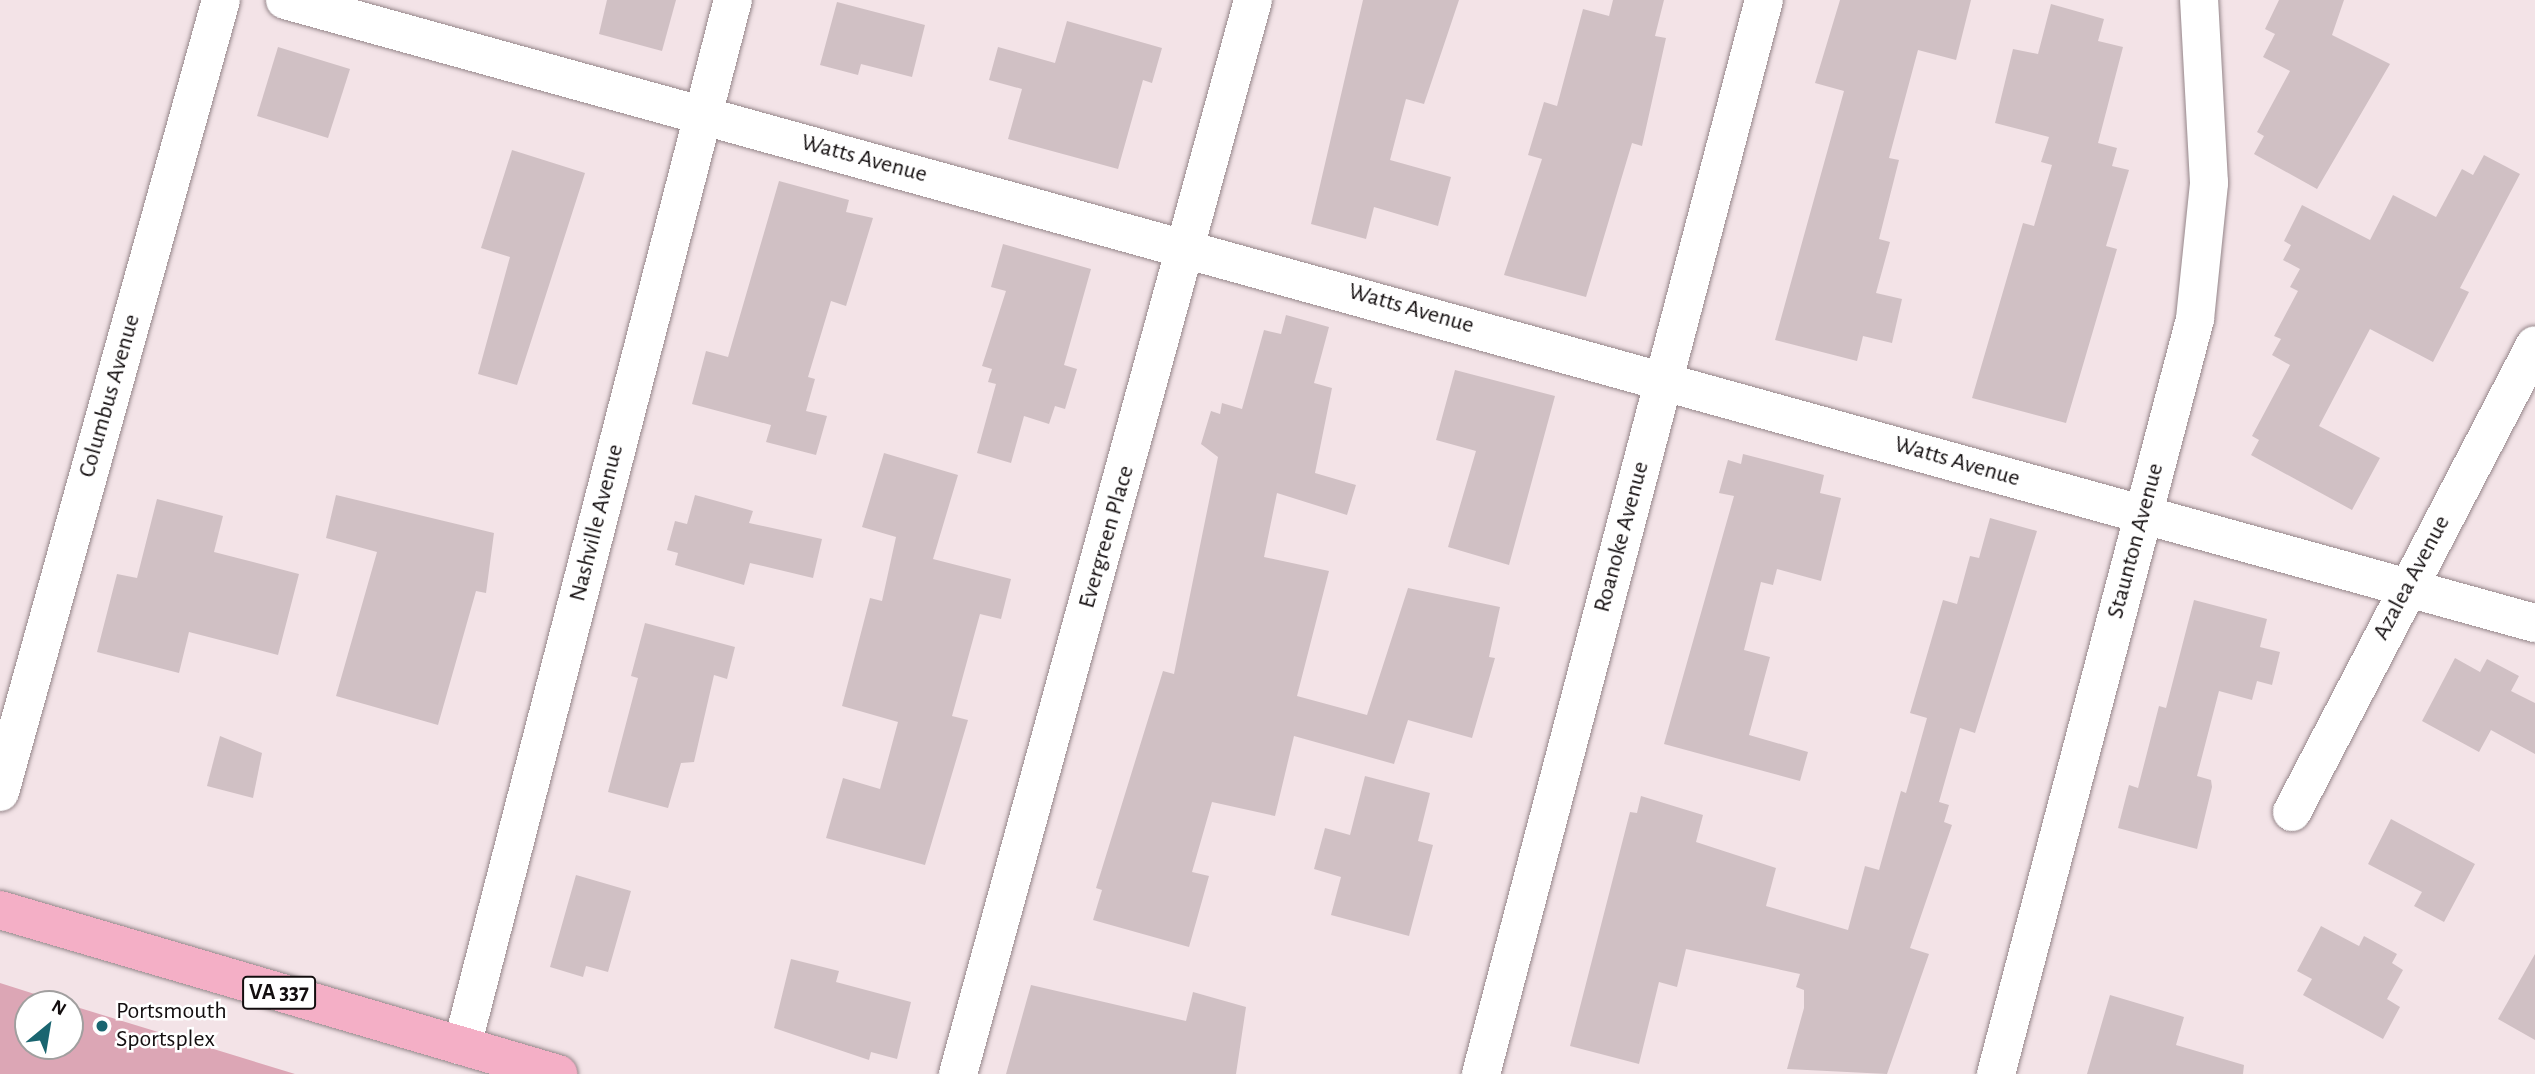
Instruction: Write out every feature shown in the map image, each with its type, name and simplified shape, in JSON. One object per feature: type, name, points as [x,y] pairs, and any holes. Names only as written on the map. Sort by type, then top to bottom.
[{"type":"main road","name":"VA 337","points":[[0,910],[558,1074]]},
{"type":"street","name":"Columbus Avenue","points":[[0,792],[221,0]]},
{"type":"street","name":"Watts Avenue","points":[[285,0],[1188,247],[2535,623]]},
{"type":"street","name":"Nashville Avenue","points":[[462,1046],[733,0]]},
{"type":"street","name":"Evergreen Place","points":[[958,1074],[1188,247],[1253,0]]},
{"type":"street","name":"Roanoke Avenue","points":[[1481,1074],[1763,0]]},
{"type":"street","name":"Staunton Avenue","points":[[1996,1074],[2195,319],[2207,244],[2199,0]]},
{"type":"street","name":"Azalea Avenue","points":[[2292,812],[2535,345]]},
{"type":"shaded area","name":"Portsmouth Sportsplex","points":[[0,983],[22,990],[14,990],[14,1060],[84,1060],[84,1009],[295,1074],[0,1074]]},
{"type":"building","points":[[607,0],[676,0],[662,51],[599,34]]},
{"type":"building","points":[[1363,0],[1459,0],[1424,104],[1406,99],[1390,160],[1451,177],[1438,226],[1374,207],[1366,239],[1311,224]]},
{"type":"building","points":[[1613,0],[1664,0],[1655,36],[1666,38],[1642,146],[1632,143],[1586,297],[1504,275],[1542,159],[1528,155],[1544,102],[1557,106],[1583,9],[1609,16]]},
{"type":"building","points":[[1840,0],[1971,0],[1956,60],[1918,50],[1889,158],[1899,160],[1879,239],[1890,242],[1876,293],[1902,299],[1892,343],[1863,336],[1857,361],[1775,340],[1844,91],[1815,83]]},
{"type":"building","points":[[2279,0],[2344,0],[2332,35],[2390,64],[2317,189],[2254,154],[2264,136],[2257,132],[2290,71],[2263,57],[2275,34],[2265,29]]},
{"type":"building","points":[[837,2],[925,25],[912,77],[861,64],[858,75],[820,65]]},
{"type":"building","points":[[2051,4],[2104,19],[2098,41],[2123,47],[2098,143],[2117,148],[2112,166],[2129,170],[2106,246],[2117,249],[2066,423],[1972,398],[2023,223],[2034,226],[2052,165],[2041,162],[2049,137],[1995,123],[2013,49],[2038,54]]},
{"type":"building","points":[[1067,21],[1162,48],[1152,83],[1143,80],[1118,169],[1008,139],[1022,89],[989,80],[998,47],[1055,63]]},
{"type":"building","points":[[278,47],[350,69],[328,138],[257,116]]},
{"type":"building","points":[[512,150],[585,173],[517,385],[478,374],[510,257],[481,248]]},
{"type":"building","points":[[2484,155],[2520,174],[2460,288],[2469,292],[2433,362],[2370,329],[2319,426],[2380,458],[2352,510],[2251,455],[2259,440],[2252,436],[2290,365],[2272,355],[2281,339],[2274,336],[2298,291],[2290,287],[2300,269],[2283,260],[2291,245],[2284,241],[2302,205],[2370,240],[2393,195],[2436,217],[2462,169],[2473,175]]},
{"type":"building","points":[[779,181],[849,200],[846,212],[873,218],[846,306],[831,301],[808,377],[815,379],[806,411],[827,416],[816,455],[766,442],[771,425],[692,404],[706,351],[728,357]]},
{"type":"building","points":[[1003,244],[1091,269],[1064,365],[1077,369],[1065,409],[1055,406],[1049,424],[1024,416],[1011,463],[977,453],[996,384],[988,382],[992,369],[982,366],[1006,291],[991,287]]},
{"type":"building","points":[[1286,315],[1329,327],[1314,383],[1332,388],[1315,473],[1356,485],[1347,515],[1277,493],[1264,557],[1329,571],[1297,696],[1367,715],[1408,588],[1500,607],[1489,657],[1495,658],[1472,738],[1408,720],[1394,764],[1294,736],[1275,816],[1212,802],[1192,872],[1209,876],[1189,947],[1093,920],[1102,890],[1096,888],[1163,671],[1174,674],[1218,457],[1201,444],[1211,411],[1220,414],[1222,403],[1242,409],[1264,330],[1281,334]]},
{"type":"building","points":[[1455,370],[1555,396],[1509,565],[1448,547],[1476,451],[1436,440]]},
{"type":"building","points":[[884,453],[958,475],[933,559],[1011,579],[1001,619],[980,614],[952,716],[968,720],[925,865],[826,838],[843,778],[880,789],[898,722],[842,706],[870,598],[882,601],[896,537],[862,527]]},
{"type":"building","points":[[1743,454],[1824,475],[1820,493],[1841,498],[1821,581],[1777,569],[1773,585],[1761,582],[1744,650],[1770,657],[1749,735],[1808,752],[1800,781],[1664,744],[1734,496],[1719,493],[1728,460],[1741,464]]},
{"type":"building","points":[[336,495],[494,533],[486,593],[476,591],[438,725],[336,696],[377,552],[326,538]]},
{"type":"building","points":[[695,495],[753,511],[749,523],[822,539],[813,578],[750,563],[744,585],[675,565],[678,553],[667,550],[675,521],[687,524]]},
{"type":"building","points":[[157,499],[223,516],[214,552],[299,574],[278,655],[189,632],[179,673],[97,652],[117,574],[137,578]]},
{"type":"building","points":[[1990,518],[2037,531],[1975,733],[1960,728],[1939,802],[1949,805],[1944,822],[1952,825],[1910,948],[1929,954],[1887,1074],[1787,1069],[1804,1008],[1804,990],[1796,987],[1800,974],[1686,949],[1677,987],[1659,982],[1639,1064],[1570,1046],[1630,812],[1637,813],[1641,796],[1703,815],[1696,842],[1776,868],[1766,906],[1848,930],[1865,866],[1879,870],[1901,791],[1906,793],[1927,718],[1910,713],[1943,600],[1957,604],[1970,556],[1979,558]]},
{"type":"building","points":[[2194,600],[2267,619],[2260,647],[2280,652],[2272,685],[2257,681],[2252,700],[2219,691],[2197,776],[2211,780],[2212,787],[2197,849],[2118,828],[2129,785],[2138,788],[2159,706],[2166,708]]},
{"type":"building","points":[[645,623],[735,647],[727,679],[714,675],[694,762],[681,763],[668,808],[608,792],[638,678],[631,676]]},
{"type":"building","points":[[2455,658],[2480,672],[2487,659],[2519,676],[2511,691],[2535,703],[2535,754],[2491,730],[2479,752],[2422,721]]},
{"type":"building","points":[[220,736],[262,753],[253,798],[207,786]]},
{"type":"building","points":[[1365,776],[1430,793],[1418,841],[1433,845],[1409,936],[1331,915],[1341,877],[1314,869],[1325,828],[1350,835]]},
{"type":"building","points":[[2391,819],[2475,864],[2444,922],[2414,906],[2422,892],[2368,864]]},
{"type":"building","points":[[576,875],[631,891],[608,972],[586,966],[583,977],[550,967]]},
{"type":"building","points":[[2321,926],[2359,946],[2364,936],[2397,954],[2392,963],[2403,970],[2387,999],[2400,1007],[2383,1039],[2303,995],[2312,979],[2297,971]]},
{"type":"building","points":[[2535,954],[2535,1040],[2498,1019]]},
{"type":"building","points":[[791,959],[839,971],[836,982],[911,1002],[897,1059],[871,1052],[869,1060],[774,1028]]},
{"type":"building","points":[[1031,985],[1186,1021],[1193,992],[1246,1007],[1236,1074],[1006,1074]]},
{"type":"building","points":[[2110,995],[2184,1017],[2176,1045],[2244,1065],[2243,1074],[2087,1074]]},
{"type":"place","name":"Portsmouth Sportsplex","points":[[102,1026]]}]
